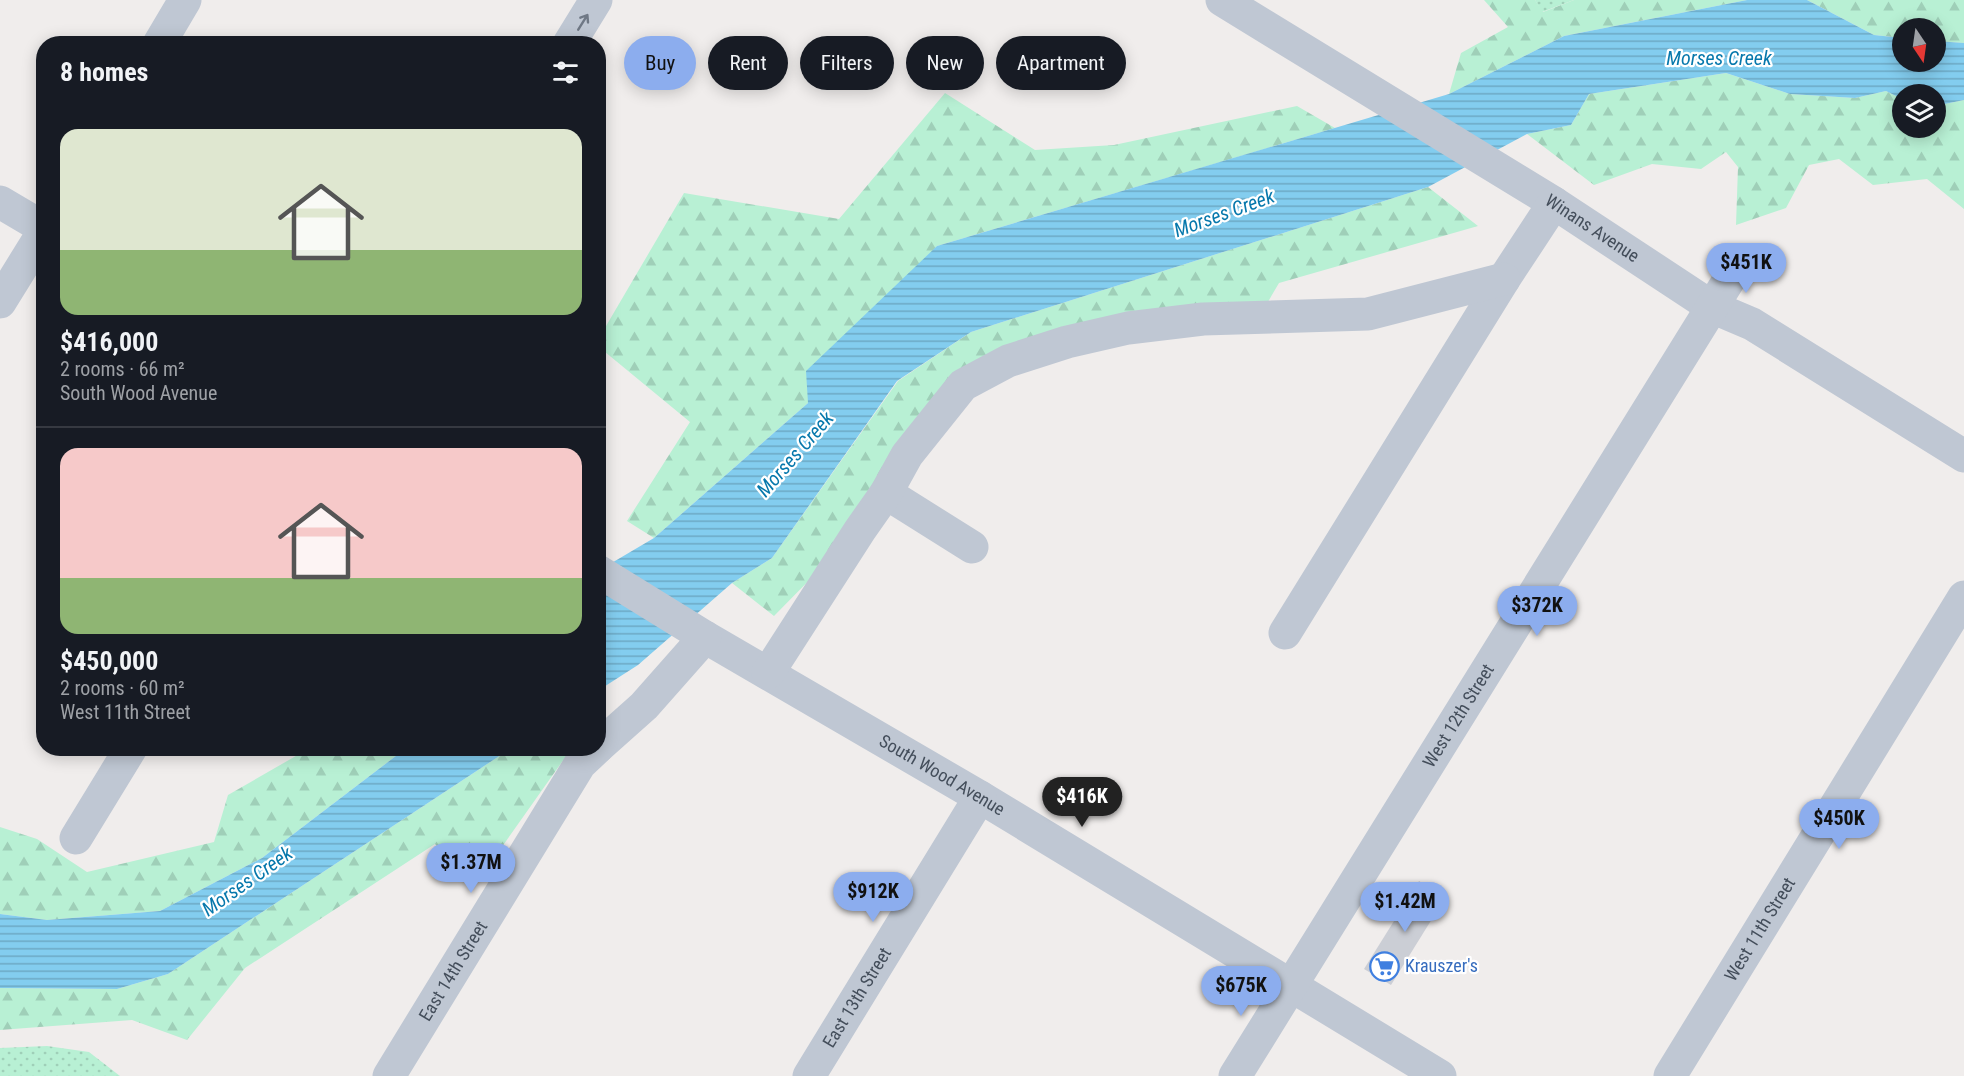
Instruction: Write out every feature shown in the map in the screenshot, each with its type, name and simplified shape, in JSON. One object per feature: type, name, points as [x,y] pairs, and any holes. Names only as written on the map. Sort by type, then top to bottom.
[{"type":"street","points":[[164,36],[185,0]]},
{"type":"street","points":[[574,36],[597,0]]},
{"type":"street","name":"Winans Avenue","points":[[1222,0],[1554,203],[1712,307],[1752,324],[1964,456]]},
{"type":"street","points":[[0,202],[36,224]]},
{"type":"street","points":[[1285,633],[1504,279],[1554,203]]},
{"type":"street","points":[[0,302],[36,242]]},
{"type":"street","name":"West 12th Street","points":[[1235,1076],[1740,262]]},
{"type":"street","points":[[768,673],[886,493],[907,455],[963,386],[1008,361],[1067,342],[1128,328],[1203,319],[1368,314],[1504,279]]},
{"type":"street","points":[[886,493],[972,547]]},
{"type":"street","name":"South Wood Avenue","points":[[606,576],[700,634],[981,797],[1440,1076]]},
{"type":"street","name":"West 11th Street","points":[[1670,1076],[1964,597]]},
{"type":"street","name":"East 14th Street","points":[[606,741],[644,706],[700,634]]},
{"type":"street","points":[[76,838],[126,756]]},
{"type":"street","name":"East 14th Street","points":[[389,1076],[579,764],[588,756]]},
{"type":"street","name":"East 13th Street","points":[[809,1076],[981,797]]},
{"type":"green space","points":[[1484,0],[1535,0],[1543,12],[1574,0],[1747,0],[1564,36],[1449,94],[1461,53],[1508,27]]},
{"type":"green space","points":[[1535,0],[1574,0],[1542,12]]},
{"type":"green space","points":[[1807,0],[1964,0],[1964,43],[1946,42],[1946,18],[1892,18],[1892,37],[1874,35]]},
{"type":"green space","points":[[1726,73],[1790,94],[1855,98],[1886,91],[1892,94],[1892,138],[1946,138],[1946,104],[1964,100],[1964,209],[1927,179],[1873,185],[1839,159],[1809,165],[1786,208],[1736,225],[1738,167],[1726,152],[1701,169],[1652,164],[1594,185],[1527,134],[1571,125],[1589,94]]},
{"type":"green space","points":[[945,93],[1035,150],[1114,145],[1297,106],[1335,128],[937,246],[808,403],[654,538],[627,521],[690,422],[606,353],[606,326],[684,193],[839,219]]},
{"type":"green space","points":[[1428,187],[1478,226],[1279,283],[1262,312],[956,381],[835,554],[774,616],[732,583],[772,558],[898,381],[971,332]]},
{"type":"green space","points":[[296,756],[396,756],[262,858],[160,911],[47,920],[0,914],[0,827],[37,839],[87,872],[214,842],[228,795]]},
{"type":"green space","points":[[499,756],[566,756],[475,885],[435,844],[245,968],[187,1040],[132,1020],[0,1030],[0,988],[117,989],[168,974]]},
{"type":"green space","points":[[47,1046],[89,1052],[120,1076],[0,1076],[0,1048]]},
{"type":"water","name":"Morses Creek","points":[[1747,0],[1807,0],[1874,35],[1892,37],[1892,72],[1946,72],[1946,42],[1964,43],[1964,100],[1946,104],[1946,84],[1892,84],[1892,94],[1886,91],[1855,98],[1790,94],[1726,73],[1589,94],[1571,125],[1527,134],[1428,187],[971,332],[897,381],[772,558],[732,583],[638,665],[606,686],[606,566],[654,538],[808,403],[806,371],[937,246],[1449,94],[1564,36]]},
{"type":"water","name":"Morses Creek","points":[[396,756],[499,756],[168,974],[117,989],[0,988],[0,914],[47,920],[160,911],[262,858]]},
{"type":"building","points":[[1419,881],[1445,898],[1391,985],[1364,969]]},
{"type":"place","name":"Krauszer's","points":[[1384,966]]}]
